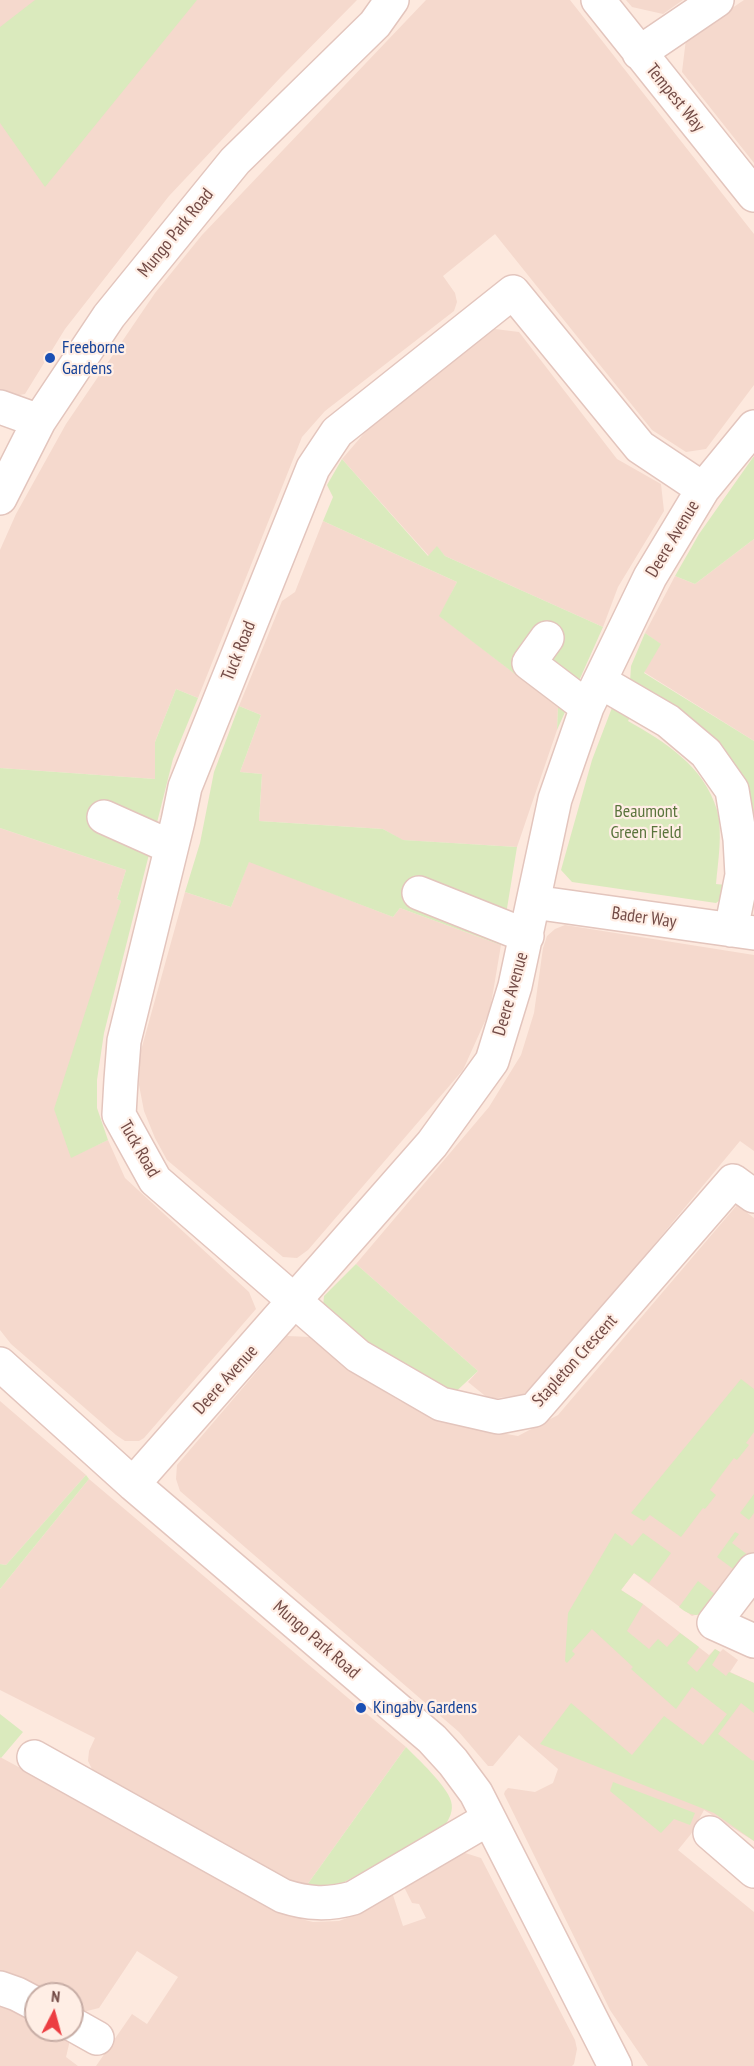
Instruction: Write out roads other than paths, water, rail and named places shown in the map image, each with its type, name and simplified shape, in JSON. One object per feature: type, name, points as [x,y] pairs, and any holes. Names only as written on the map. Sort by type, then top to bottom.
[{"type":"street","name":"Mungo Park Road","points":[[0,498],[39,421],[109,316],[235,161],[375,24],[392,0]]},
{"type":"street","name":"Tempest Way","points":[[598,0],[754,195]]},
{"type":"street","points":[[639,53],[717,0]]},
{"type":"street","name":"Tuck Road","points":[[295,1302],[155,1180],[119,1114],[124,1041],[184,787],[313,468],[337,432],[513,292],[640,447],[703,489]]},
{"type":"street","points":[[0,407],[39,421]]},
{"type":"street","name":"Deere Avenue","points":[[133,1484],[432,1144],[492,1061],[515,986],[555,800],[594,694],[650,577],[703,489],[754,427]]},
{"type":"street","points":[[547,638],[529,663],[594,694],[664,719],[706,753],[732,790],[740,839],[743,932]]},
{"type":"street","points":[[104,818],[171,847]]},
{"type":"street","points":[[419,893],[527,936]]},
{"type":"street","name":"Bader Way","points":[[533,902],[743,932]]},
{"type":"street","name":"Stapleton Crescent","points":[[295,1302],[358,1356],[441,1404],[498,1417],[534,1410],[733,1181],[754,1196]]},
{"type":"street","name":"Mungo Park Road","points":[[0,1364],[133,1484],[432,1739],[453,1762],[476,1793],[612,2065]]},
{"type":"street","points":[[754,1569],[714,1623],[754,1641]]},
{"type":"street","points":[[34,1757],[283,1896],[318,1904],[336,1903],[353,1898],[488,1819]]},
{"type":"street","points":[[710,1833],[754,1870]]},
{"type":"street","points":[[0,1988],[24,1998]]},
{"type":"place","name":"Freeborne Gardens","points":[[50,358]]},
{"type":"place","name":"Kingaby Gardens","points":[[361,1708]]},
{"type":"park label","name":"Beaumont Green Field","points":[[646,822]]}]
